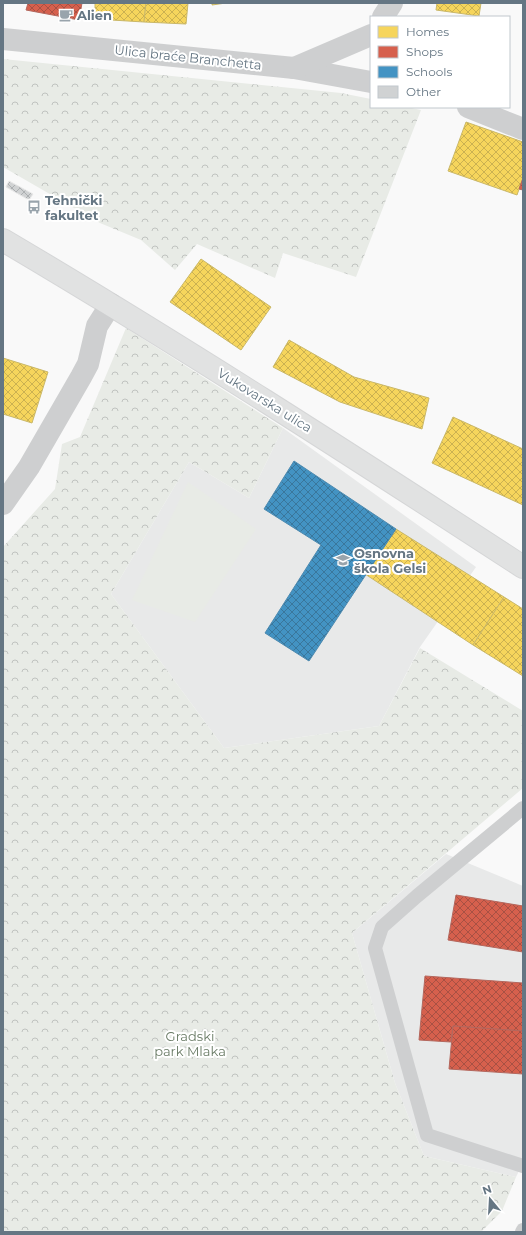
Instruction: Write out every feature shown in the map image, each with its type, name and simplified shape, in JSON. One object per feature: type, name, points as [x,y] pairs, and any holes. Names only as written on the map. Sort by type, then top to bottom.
[{"type":"main road","name":"Vukovarska ulica","points":[[3,240],[111,304],[291,416],[523,567]]},
{"type":"street","points":[[384,16],[392,3]]},
{"type":"street","points":[[294,68],[370,35]]},
{"type":"street","name":"Ulica braće Branchetta","points":[[3,39],[294,68],[370,82]]},
{"type":"street","points":[[470,108],[523,129]]},
{"type":"street","points":[[3,504],[29,467],[81,377],[88,364],[97,326],[111,304]]},
{"type":"lane","points":[[523,808],[382,927],[375,948],[426,1136],[523,1166]]},
{"type":"shaded area","points":[[283,428],[476,567],[420,647],[379,726],[224,748],[111,594],[189,462],[249,498]]},
{"type":"shaded area","points":[[446,854],[523,886],[523,1163],[516,1177],[424,1156],[395,1083],[352,933]]},
{"type":"green space","points":[[3,59],[341,93],[370,99],[370,108],[412,108],[421,110],[356,277],[283,253],[275,278],[197,244],[175,270],[141,240],[100,223],[3,167]]},
{"type":"green space","name":"Gradski park Mlaka","points":[[126,328],[283,428],[249,498],[189,462],[111,594],[224,748],[379,726],[420,648],[523,711],[523,788],[352,933],[395,1083],[424,1156],[516,1177],[502,1211],[481,1232],[3,1232],[3,547],[55,489],[62,444],[80,437]]},
{"type":"green space","points":[[188,482],[256,529],[195,622],[132,600]]},
{"type":"building: Homes","points":[[95,3],[146,3],[144,22],[95,19]]},
{"type":"building: Homes","points":[[146,3],[188,3],[186,24],[144,22]]},
{"type":"building: Homes","points":[[212,3],[226,3],[212,5]]},
{"type":"building: Homes","points":[[437,3],[481,3],[479,16],[436,10]]},
{"type":"building: Homes","points":[[466,122],[523,142],[523,178],[517,195],[448,171]]},
{"type":"building: Homes","points":[[201,259],[271,307],[241,350],[170,302]]},
{"type":"building: Homes","points":[[289,340],[354,377],[429,398],[422,429],[340,402],[273,367]]},
{"type":"building: Homes","points":[[3,358],[48,372],[32,423],[3,414]]},
{"type":"building: Homes","points":[[453,417],[523,449],[523,505],[432,463]]},
{"type":"building: Homes","points":[[396,529],[504,597],[473,645],[365,574]]},
{"type":"building: Homes","points":[[504,597],[523,609],[523,676],[473,645]]},
{"type":"building: Shops","name":"Alien","points":[[28,3],[82,3],[79,20],[26,10]]},
{"type":"building: Shops","points":[[523,178],[523,190],[519,189]]},
{"type":"building: Shops","points":[[456,895],[523,906],[523,952],[448,940]]},
{"type":"building: Shops","points":[[425,976],[523,983],[523,1031],[453,1026],[451,1042],[419,1040]]},
{"type":"building: Shops","points":[[453,1026],[523,1031],[523,1074],[449,1069]]},
{"type":"building: Schools","name":"Osnovna škola Gelsi","points":[[294,461],[396,529],[309,661],[265,633],[321,545],[264,509]]},
{"type":"building: Other","points":[[9,181],[33,194],[29,200],[6,187]]},
{"type":"place","name":"Alien","points":[[66,15]]},
{"type":"place","name":"Tehnički fakultet","points":[[34,207]]},
{"type":"place","name":"Osnovna škola Gelsi","points":[[343,560]]}]
